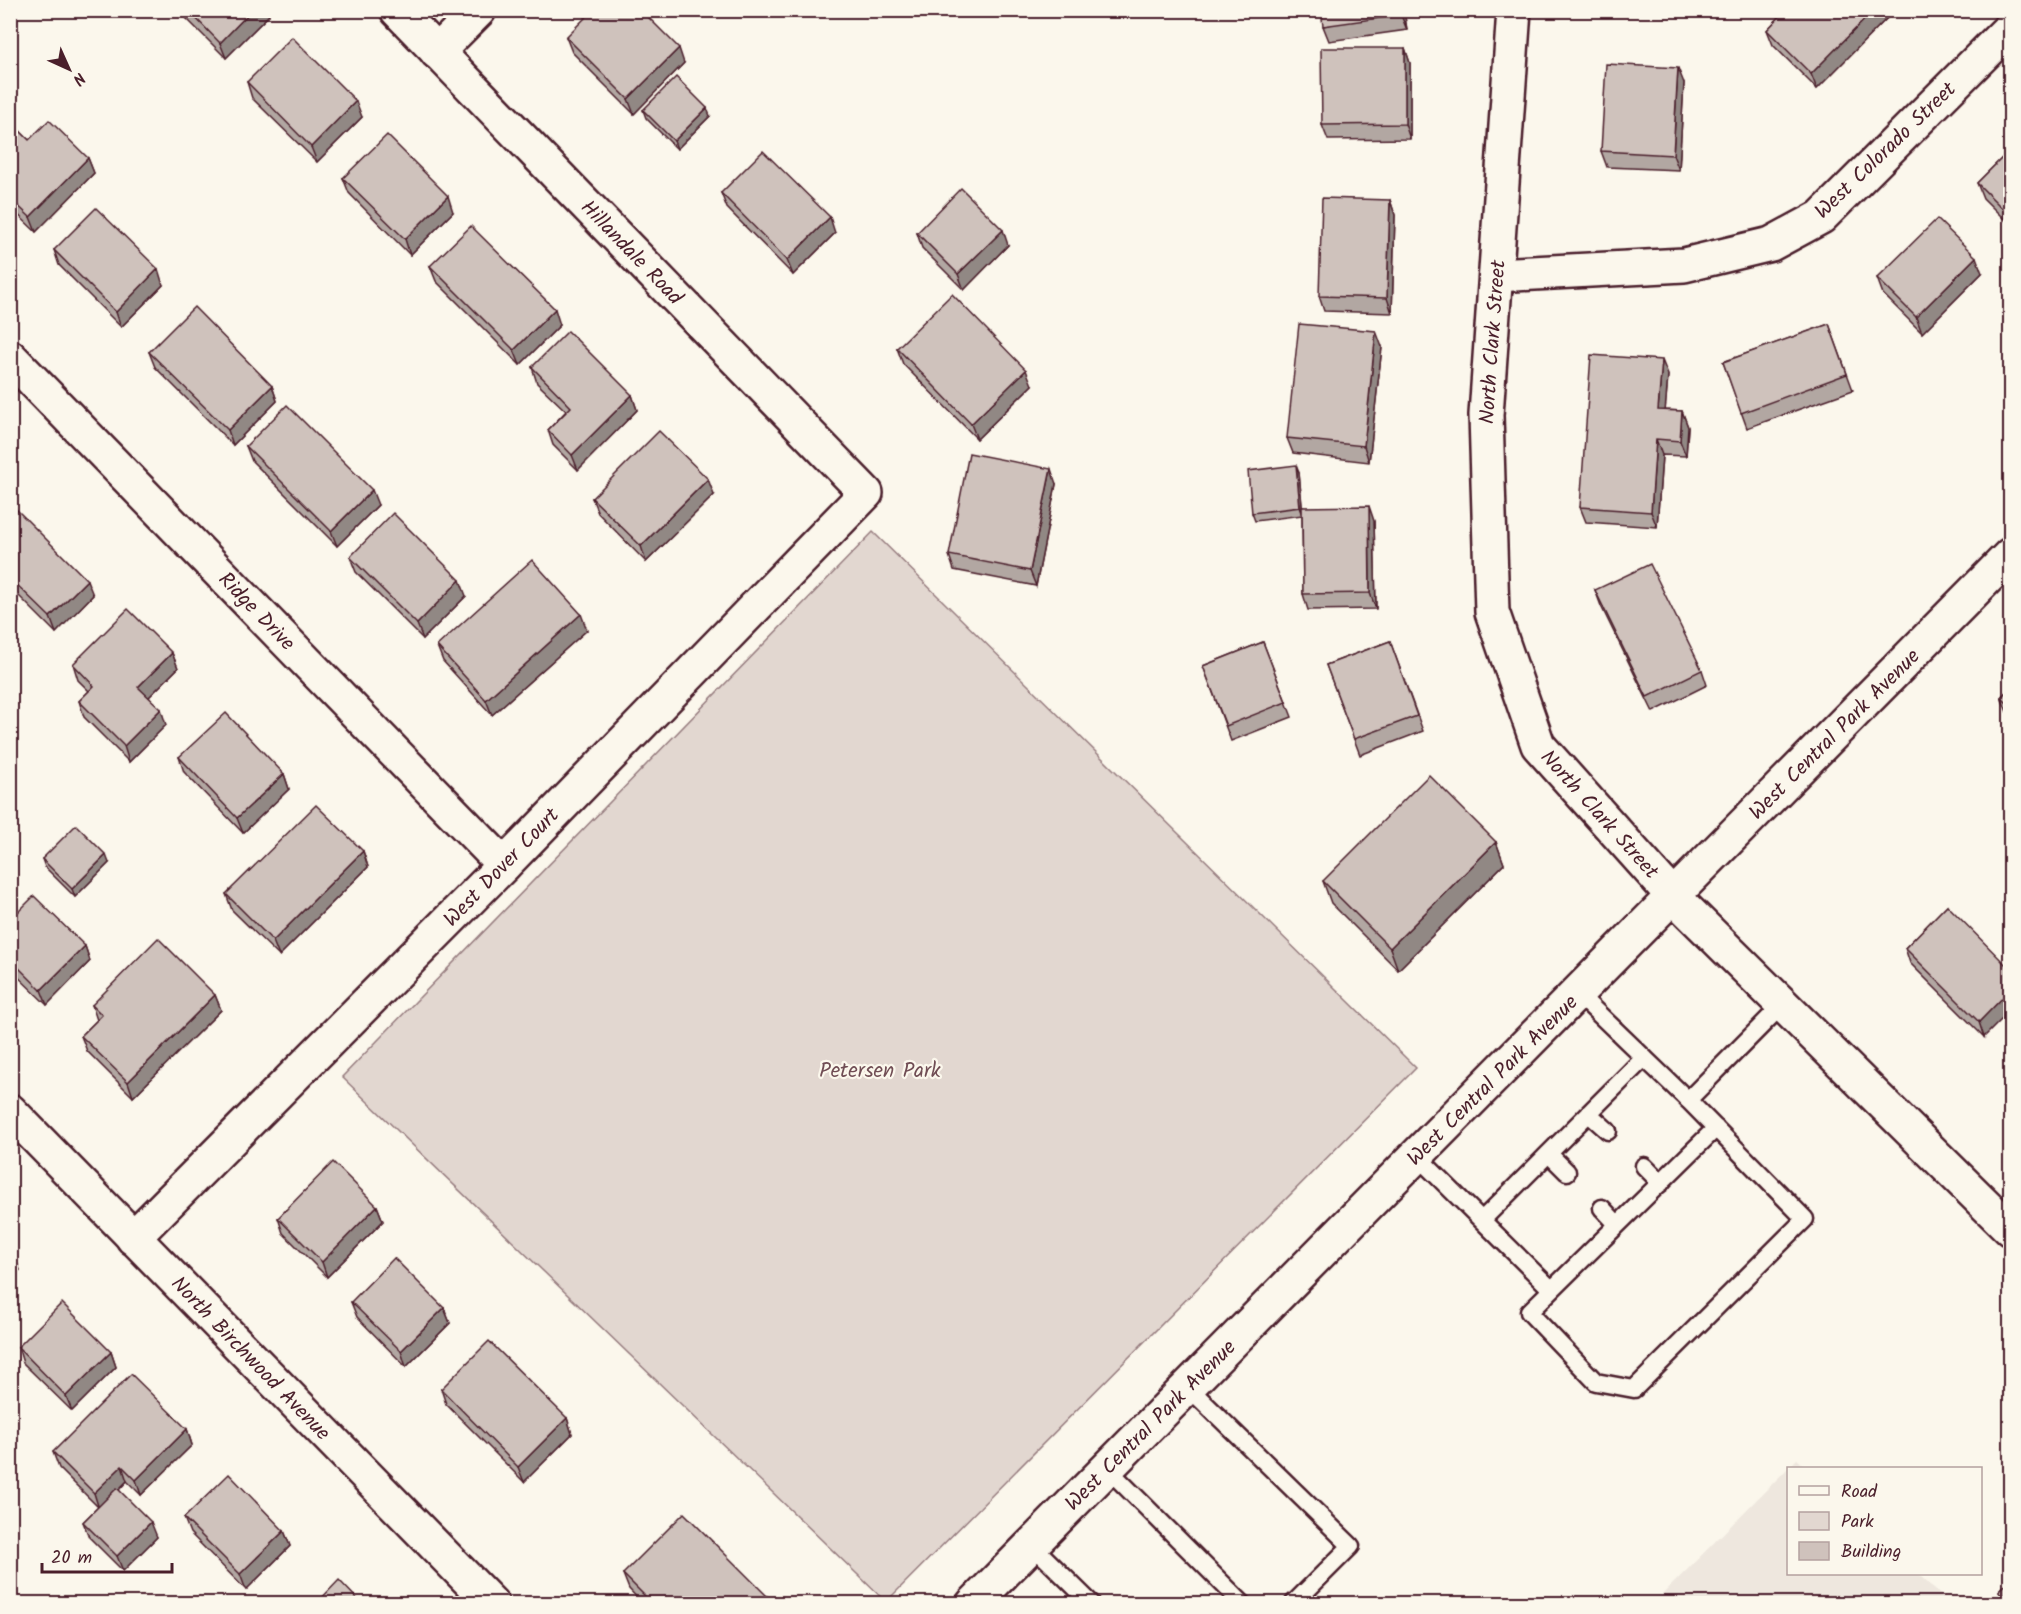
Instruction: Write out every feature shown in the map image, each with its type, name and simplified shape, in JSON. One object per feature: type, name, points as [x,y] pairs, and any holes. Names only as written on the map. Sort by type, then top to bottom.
[{"type":"street","name":"Hillandale Road","points":[[397,10],[866,493]]},
{"type":"street","points":[[438,52],[479,10]]},
{"type":"street","name":"North Clark Street","points":[[1514,10],[1486,415],[1492,612],[1538,745],[1673,896],[2010,1229]]},
{"type":"street","name":"West Colorado Street","points":[[1496,275],[1684,265],[1771,244],[1821,217],[2010,28]]},
{"type":"street","name":"Ridge Drive","points":[[10,357],[504,864]]},
{"type":"street","name":"West Dover Court","points":[[134,1238],[504,864],[866,493]]},
{"type":"street","name":"West Central Park Avenue","points":[[973,1604],[2010,555]]},
{"type":"street","name":"North Birchwood Avenue","points":[[10,1111],[492,1604]]},
{"type":"lane","points":[[1577,993],[1688,1100],[1716,1128],[1805,1219],[1634,1389],[1596,1382],[1529,1312],[1716,1128]]},
{"type":"lane","points":[[1688,1100],[1783,1004]]},
{"type":"lane","points":[[1482,1220],[1644,1058]]},
{"type":"lane","points":[[1589,1114],[1608,1131]]},
{"type":"lane","points":[[1549,1154],[1567,1172]]},
{"type":"lane","points":[[1417,1156],[1551,1289]]},
{"type":"lane","points":[[1644,1166],[1660,1183]]},
{"type":"lane","points":[[1602,1208],[1617,1224]]},
{"type":"lane","points":[[1188,1387],[1351,1546],[1293,1604]]},
{"type":"lane","points":[[1107,1468],[1243,1604]]},
{"type":"lane","points":[[1031,1544],[1092,1604]]},
{"type":"shaded area","points":[[1797,1459],[1806,1467],[1789,1467]]},
{"type":"shaded area","points":[[1787,1469],[1787,1575],[1919,1575],[1949,1603],[1654,1603]]},
{"type":"green space","name":"Petersen Park","points":[[873,532],[1416,1068],[886,1602],[342,1077]]},
{"type":"building","points":[[188,10],[252,10],[220,43]]},
{"type":"building","points":[[593,10],[641,10],[679,48],[628,99],[566,37]]},
{"type":"building","points":[[1321,10],[1401,10],[1401,15],[1323,26]]},
{"type":"building","points":[[1786,10],[1874,10],[1811,74],[1767,30]]},
{"type":"building","points":[[292,37],[356,101],[311,147],[247,82]]},
{"type":"building","points":[[1321,48],[1405,48],[1405,124],[1322,125]]},
{"type":"building","points":[[1606,64],[1678,68],[1673,155],[1601,151]]},
{"type":"building","points":[[676,77],[707,108],[674,141],[643,110]]},
{"type":"building","points":[[49,120],[88,158],[30,217],[10,198],[10,121],[29,140]]},
{"type":"building","points":[[387,135],[448,196],[405,239],[343,178]]},
{"type":"building","points":[[2010,150],[2010,216],[1977,183]]},
{"type":"building","points":[[763,151],[830,217],[787,260],[721,193]]},
{"type":"building","points":[[961,188],[1003,230],[958,274],[917,233]]},
{"type":"building","points":[[1322,198],[1390,200],[1387,298],[1319,296]]},
{"type":"building","points":[[96,208],[158,269],[116,312],[54,250]]},
{"type":"building","points":[[1937,219],[1976,257],[1916,317],[1877,278]]},
{"type":"building","points":[[471,226],[555,309],[514,350],[430,266]]},
{"type":"building","points":[[952,294],[1026,370],[971,424],[897,348]]},
{"type":"building","points":[[194,307],[272,386],[228,430],[149,352]]},
{"type":"building","points":[[1299,324],[1376,331],[1364,446],[1287,438]]},
{"type":"building","points":[[1829,324],[1847,374],[1741,413],[1723,362]]},
{"type":"building","points":[[568,331],[632,395],[572,455],[548,430],[571,407],[532,367]]},
{"type":"building","points":[[1591,355],[1662,360],[1658,410],[1682,411],[1680,441],[1656,439],[1651,512],[1580,507]]},
{"type":"building","points":[[287,405],[372,490],[331,531],[246,446]]},
{"type":"building","points":[[659,431],[708,479],[641,546],[592,498]]},
{"type":"building","points":[[969,453],[1051,469],[1030,571],[949,555]]},
{"type":"building","points":[[1296,465],[1300,507],[1252,513],[1248,471]]},
{"type":"building","points":[[10,503],[87,580],[50,617],[10,578]]},
{"type":"building","points":[[1369,506],[1370,593],[1303,594],[1302,507]]},
{"type":"building","points":[[393,513],[460,580],[417,624],[350,557]]},
{"type":"building","points":[[532,560],[581,614],[486,700],[437,646]]},
{"type":"building","points":[[1650,564],[1702,670],[1647,697],[1595,590]]},
{"type":"building","points":[[128,609],[172,653],[138,687],[161,709],[124,746],[79,701],[94,686],[73,664]]},
{"type":"building","points":[[1390,641],[1417,716],[1354,739],[1326,665]]},
{"type":"building","points":[[1263,642],[1286,702],[1226,726],[1203,666]]},
{"type":"building","points":[[2010,688],[2010,706],[2001,697]]},
{"type":"building","points":[[226,713],[284,774],[237,818],[179,757]]},
{"type":"building","points":[[1429,775],[1496,842],[1390,948],[1323,881]]},
{"type":"building","points":[[316,805],[363,851],[273,941],[226,894]]},
{"type":"building","points":[[76,825],[106,855],[72,889],[42,859]]},
{"type":"building","points":[[34,896],[85,946],[41,990],[10,959],[10,920]]},
{"type":"building","points":[[1947,905],[2010,969],[2010,990],[1979,1022],[1905,948]]},
{"type":"building","points":[[158,938],[215,995],[128,1082],[81,1036],[102,1015],[92,1005]]},
{"type":"building","points":[[333,1162],[377,1206],[322,1262],[278,1218]]},
{"type":"building","points":[[394,1258],[444,1308],[401,1351],[351,1302]]},
{"type":"building","points":[[62,1303],[111,1352],[66,1396],[18,1347]]},
{"type":"building","points":[[489,1341],[567,1418],[518,1467],[441,1389]]},
{"type":"building","points":[[131,1374],[187,1429],[136,1480],[122,1466],[94,1493],[53,1452]]},
{"type":"building","points":[[229,1474],[284,1531],[240,1574],[184,1518]]},
{"type":"building","points":[[117,1488],[151,1522],[117,1556],[83,1522]]},
{"type":"building","points":[[684,1513],[775,1604],[653,1604],[623,1574]]},
{"type":"building","points":[[339,1580],[362,1604],[316,1604]]},
{"type":"building","points":[[2010,1580],[2010,1603],[1999,1591]]}]
